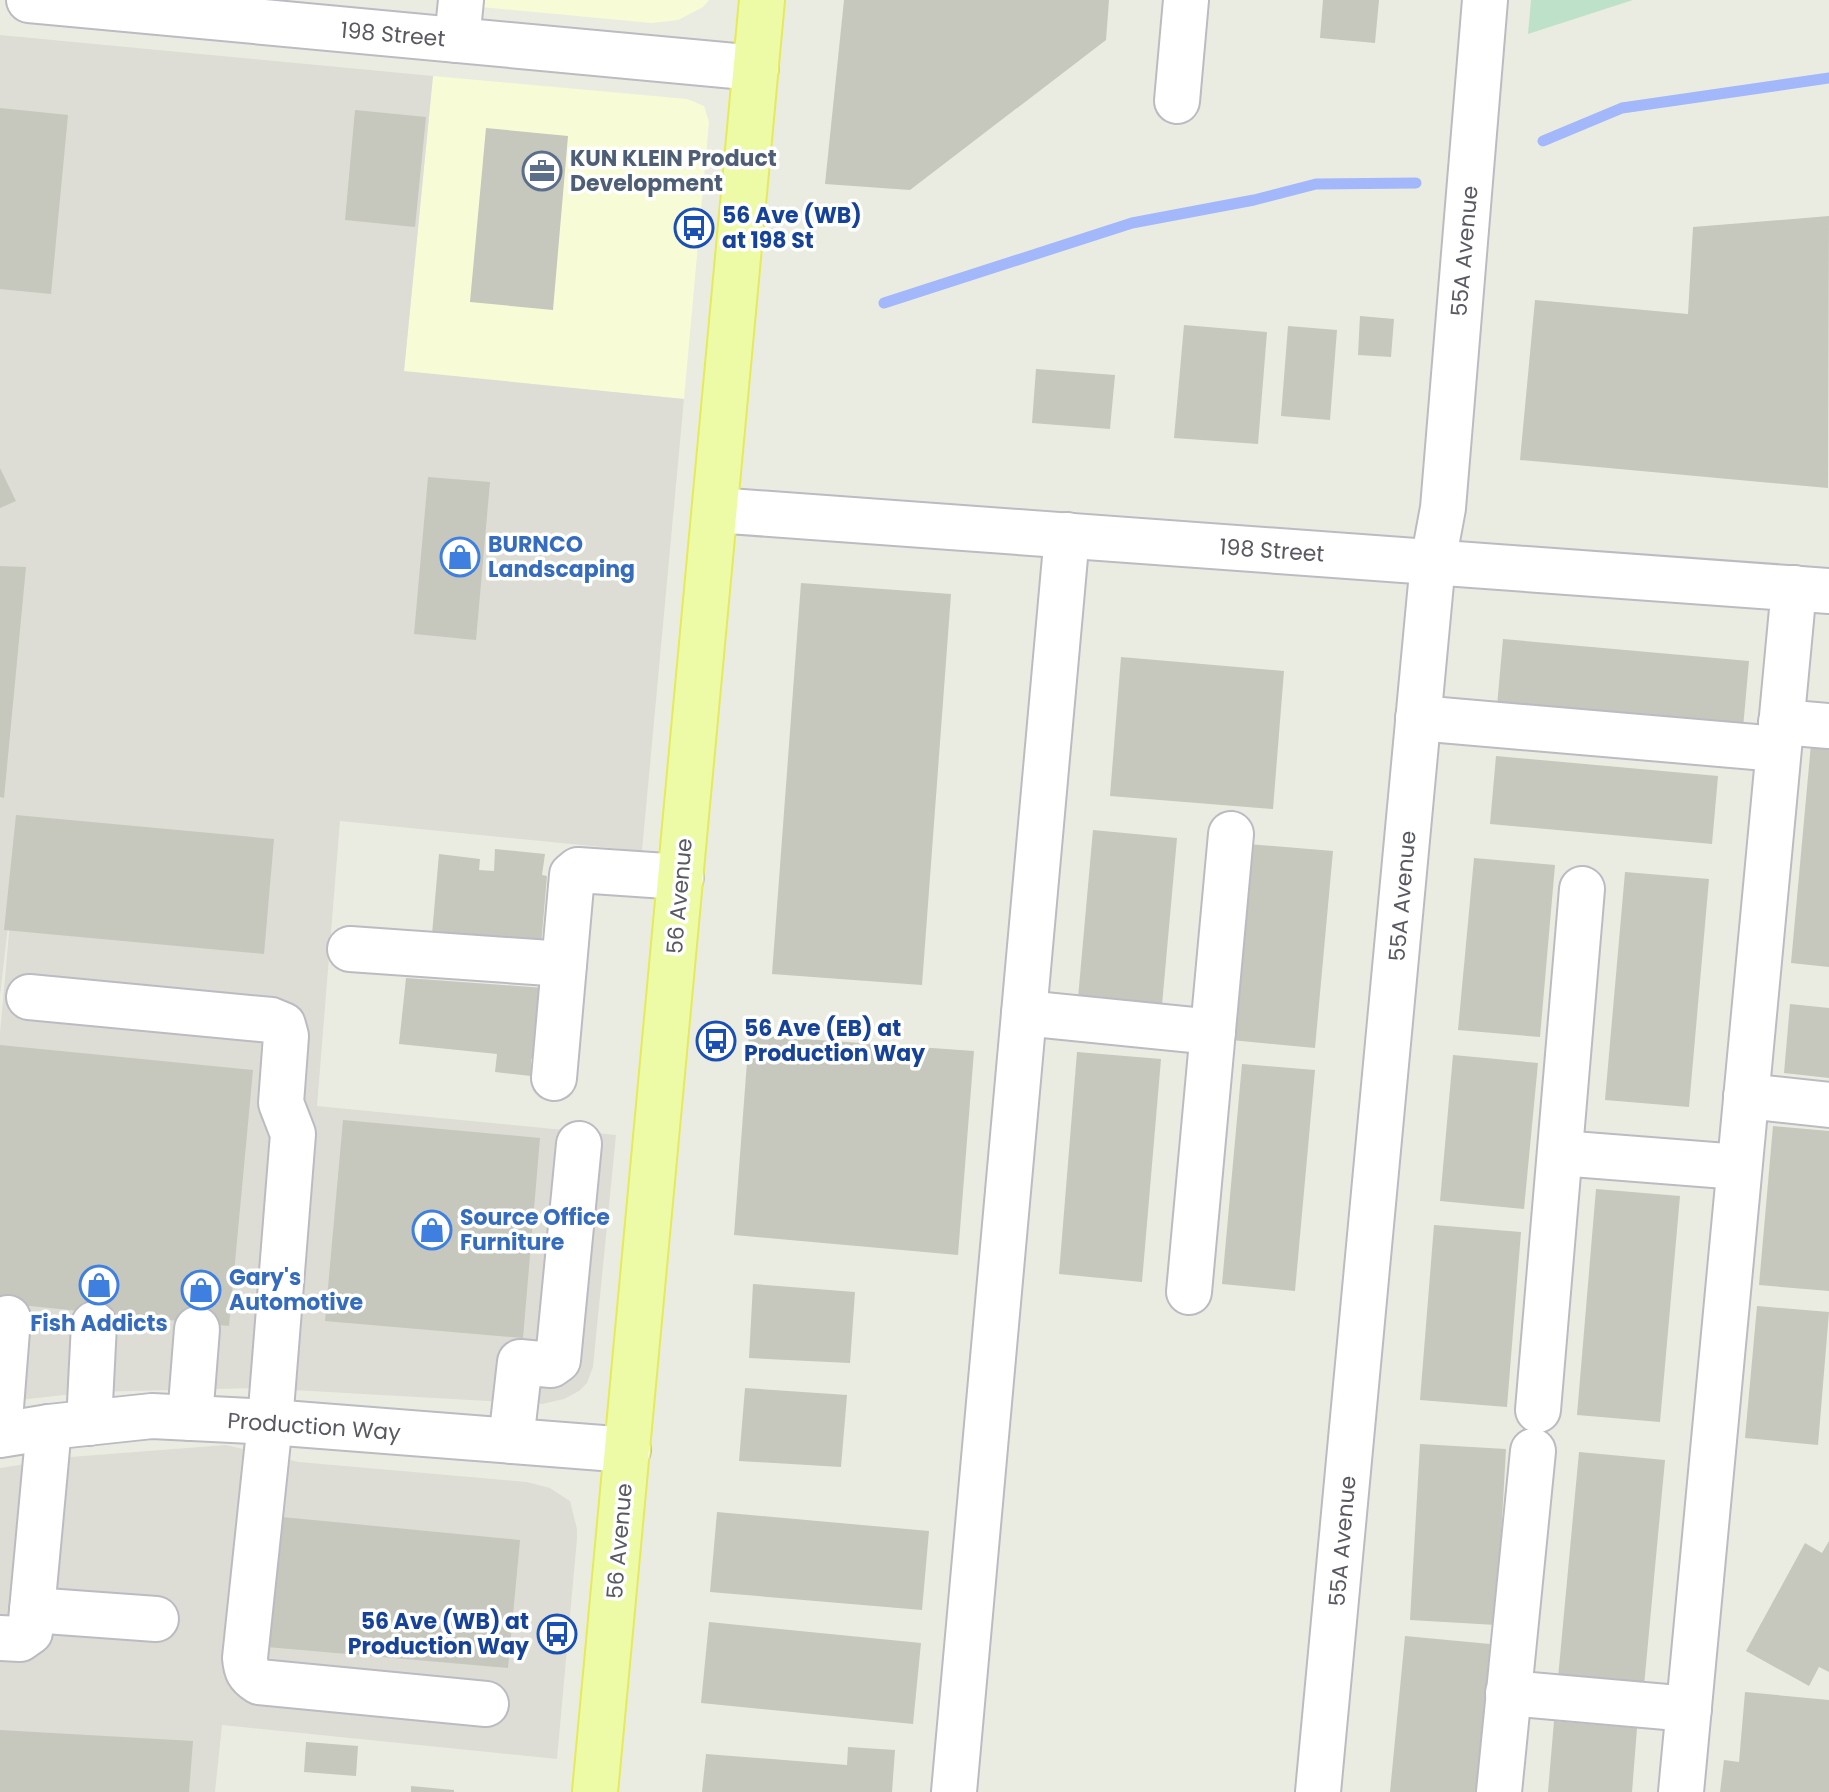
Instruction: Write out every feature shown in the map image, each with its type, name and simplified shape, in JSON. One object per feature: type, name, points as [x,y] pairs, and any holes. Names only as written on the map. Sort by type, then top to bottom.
[{"type":"main road","name":"56 Avenue","points":[[595,1792],[762,0]]},
{"type":"street","name":"198 Street","points":[[29,0],[459,20],[756,68]]},
{"type":"street","points":[[1177,101],[1186,0]]},
{"type":"street","name":"55A Avenue","points":[[1318,1792],[1433,562],[1443,508],[1485,0]]},
{"type":"street","name":"198 Street","points":[[715,510],[1811,590]]},
{"type":"street","points":[[954,1792],[1067,535]]},
{"type":"street","points":[[1681,1792],[1780,735],[1811,590]]},
{"type":"street","points":[[1418,718],[1780,735],[1829,726]]},
{"type":"street","points":[[1189,1292],[1231,834]]},
{"type":"street","points":[[554,1078],[574,872],[681,877]]},
{"type":"street","points":[[1499,1792],[1535,1430],[1582,889]]},
{"type":"street","points":[[350,949],[564,964]]},
{"type":"street","points":[[29,997],[271,1020],[283,1025],[286,1036],[281,1103],[293,1134],[246,1669],[259,1682],[486,1704]]},
{"type":"street","points":[[1024,1013],[1213,1032]]},
{"type":"street","points":[[1746,1096],[1829,1105]]},
{"type":"street","points":[[511,1441],[520,1362],[551,1365],[558,1360],[579,1144]]},
{"type":"street","points":[[1560,1153],[1739,1167]]},
{"type":"street","points":[[0,1420],[8,1318]]},
{"type":"street","points":[[94,1324],[16,1624],[156,1619]]},
{"type":"street","points":[[190,1418],[197,1329]]},
{"type":"street","name":"Production Way","points":[[0,1435],[152,1416],[270,1422],[628,1450]]},
{"type":"street","points":[[1508,1693],[1689,1709]]},
{"type":"shaded area","points":[[472,0],[709,0],[703,7],[678,20],[652,23],[471,6]]},
{"type":"shaded area","points":[[1531,0],[1633,0],[1528,34]]},
{"type":"shaded area","points":[[0,35],[433,76],[404,371],[684,399],[642,851],[340,821],[317,1106],[616,1135],[593,1367],[587,1383],[564,1399],[542,1404],[257,1388],[92,1392],[0,1402],[0,1033],[15,866],[0,996]]},
{"type":"shaded area","points":[[433,76],[687,99],[704,106],[709,122],[684,399],[404,372]]},
{"type":"shaded area","points":[[226,1445],[299,1462],[527,1482],[550,1488],[570,1501],[577,1539],[557,1759],[222,1725],[215,1792],[0,1792],[0,1468],[70,1457]]},
{"type":"building","points":[[844,0],[1109,0],[1106,40],[910,190],[825,184]]},
{"type":"building","points":[[1323,0],[1379,0],[1375,43],[1320,38]]},
{"type":"building","points":[[0,108],[68,115],[51,294],[0,289]]},
{"type":"building","points":[[355,110],[426,117],[415,227],[345,220]]},
{"type":"building","points":[[486,128],[568,136],[553,310],[470,302]]},
{"type":"building","points":[[1829,216],[1828,488],[1520,460],[1535,300],[1688,314],[1693,227]]},
{"type":"building","points":[[1360,316],[1394,319],[1391,357],[1358,355]]},
{"type":"building","points":[[1184,325],[1267,332],[1258,444],[1174,438]]},
{"type":"building","points":[[1288,326],[1337,330],[1330,420],[1281,416]]},
{"type":"building","points":[[1036,369],[1115,375],[1110,429],[1032,423]]},
{"type":"building","points":[[0,468],[16,501],[0,508]]},
{"type":"building","points":[[428,477],[490,482],[476,640],[414,634]]},
{"type":"building","points":[[0,566],[26,567],[4,798],[0,797]]},
{"type":"building","points":[[801,583],[951,594],[922,985],[772,974]]},
{"type":"building","points":[[1503,639],[1749,661],[1743,728],[1497,706]]},
{"type":"building","points":[[1121,657],[1284,671],[1273,809],[1110,796]]},
{"type":"building","points":[[1811,744],[1829,746],[1829,967],[1791,963]]},
{"type":"building","points":[[1496,756],[1718,776],[1712,844],[1490,824]]},
{"type":"building","points":[[16,815],[274,839],[264,954],[4,930]]},
{"type":"building","points":[[1093,830],[1177,838],[1162,1005],[1078,998]]},
{"type":"building","points":[[1248,844],[1333,851],[1315,1048],[1231,1040]]},
{"type":"building","points":[[495,849],[545,854],[542,875],[547,876],[541,946],[432,934],[439,854],[480,859],[479,870],[494,871]]},
{"type":"building","points":[[1474,858],[1555,865],[1540,1037],[1458,1030]]},
{"type":"building","points":[[1625,872],[1709,879],[1689,1107],[1605,1100]]},
{"type":"building","points":[[406,978],[545,988],[538,1057],[531,1059],[531,1076],[495,1072],[497,1054],[399,1044]]},
{"type":"building","points":[[1790,1004],[1829,1008],[1829,1078],[1784,1073]]},
{"type":"building","points":[[749,1035],[974,1051],[958,1255],[734,1235]]},
{"type":"building","points":[[0,1045],[253,1070],[229,1326],[0,1303]]},
{"type":"building","points":[[1077,1052],[1161,1059],[1142,1282],[1059,1274]]},
{"type":"building","points":[[1453,1055],[1538,1063],[1524,1209],[1440,1201]]},
{"type":"building","points":[[1242,1064],[1315,1070],[1295,1291],[1222,1284]]},
{"type":"building","points":[[343,1120],[540,1138],[523,1338],[325,1321]]},
{"type":"building","points":[[1773,1126],[1829,1131],[1829,1291],[1759,1285]]},
{"type":"building","points":[[1596,1189],[1680,1196],[1660,1422],[1577,1415]]},
{"type":"building","points":[[1434,1225],[1521,1232],[1507,1407],[1420,1400]]},
{"type":"building","points":[[753,1284],[855,1292],[850,1363],[749,1358]]},
{"type":"building","points":[[1757,1306],[1829,1312],[1818,1445],[1745,1438]]},
{"type":"building","points":[[745,1388],[847,1395],[841,1467],[739,1461]]},
{"type":"building","points":[[1420,1444],[1506,1449],[1496,1625],[1410,1620]]},
{"type":"building","points":[[1579,1452],[1665,1460],[1644,1686],[1558,1678]]},
{"type":"building","points":[[717,1512],[929,1531],[922,1610],[710,1592]]},
{"type":"building","points":[[282,1517],[520,1540],[508,1668],[267,1647]]},
{"type":"building","points":[[1829,1541],[1829,1672],[1819,1667],[1809,1686],[1746,1651],[1805,1543],[1822,1553]]},
{"type":"building","points":[[709,1622],[921,1643],[913,1724],[701,1703]]},
{"type":"building","points":[[1405,1636],[1490,1644],[1476,1792],[1390,1792]]},
{"type":"building","points":[[1745,1692],[1829,1700],[1829,1792],[1720,1792],[1724,1760],[1739,1762]]},
{"type":"building","points":[[1554,1721],[1637,1728],[1632,1792],[1548,1792]]},
{"type":"building","points":[[0,1730],[193,1741],[189,1792],[0,1792]]},
{"type":"building","points":[[306,1742],[358,1746],[356,1776],[304,1772]]},
{"type":"building","points":[[848,1747],[895,1750],[892,1792],[702,1792],[706,1754],[847,1765]]},
{"type":"building","points":[[411,1786],[454,1790],[454,1792],[411,1792]]},
{"type":"waterway","points":[[1543,141],[1622,108],[1829,78]]},
{"type":"waterway","points":[[884,303],[1132,223],[1254,200],[1316,184],[1416,183]]},
{"type":"place","name":"KUN KLEIN Product Development","points":[[542,171]]},
{"type":"place","name":"56 Ave (WB) at 198 St","points":[[694,228]]},
{"type":"place","name":"BURNCO Landscaping","points":[[460,557]]},
{"type":"place","name":"56 Ave (EB) at Production Way","points":[[716,1041]]},
{"type":"place","name":"Source Office Furniture","points":[[432,1230]]},
{"type":"place","name":"Fish Addicts","points":[[99,1285]]},
{"type":"place","name":"Gary's Automotive","points":[[201,1290]]},
{"type":"place","name":"56 Ave (WB) at Production Way","points":[[557,1634]]}]
